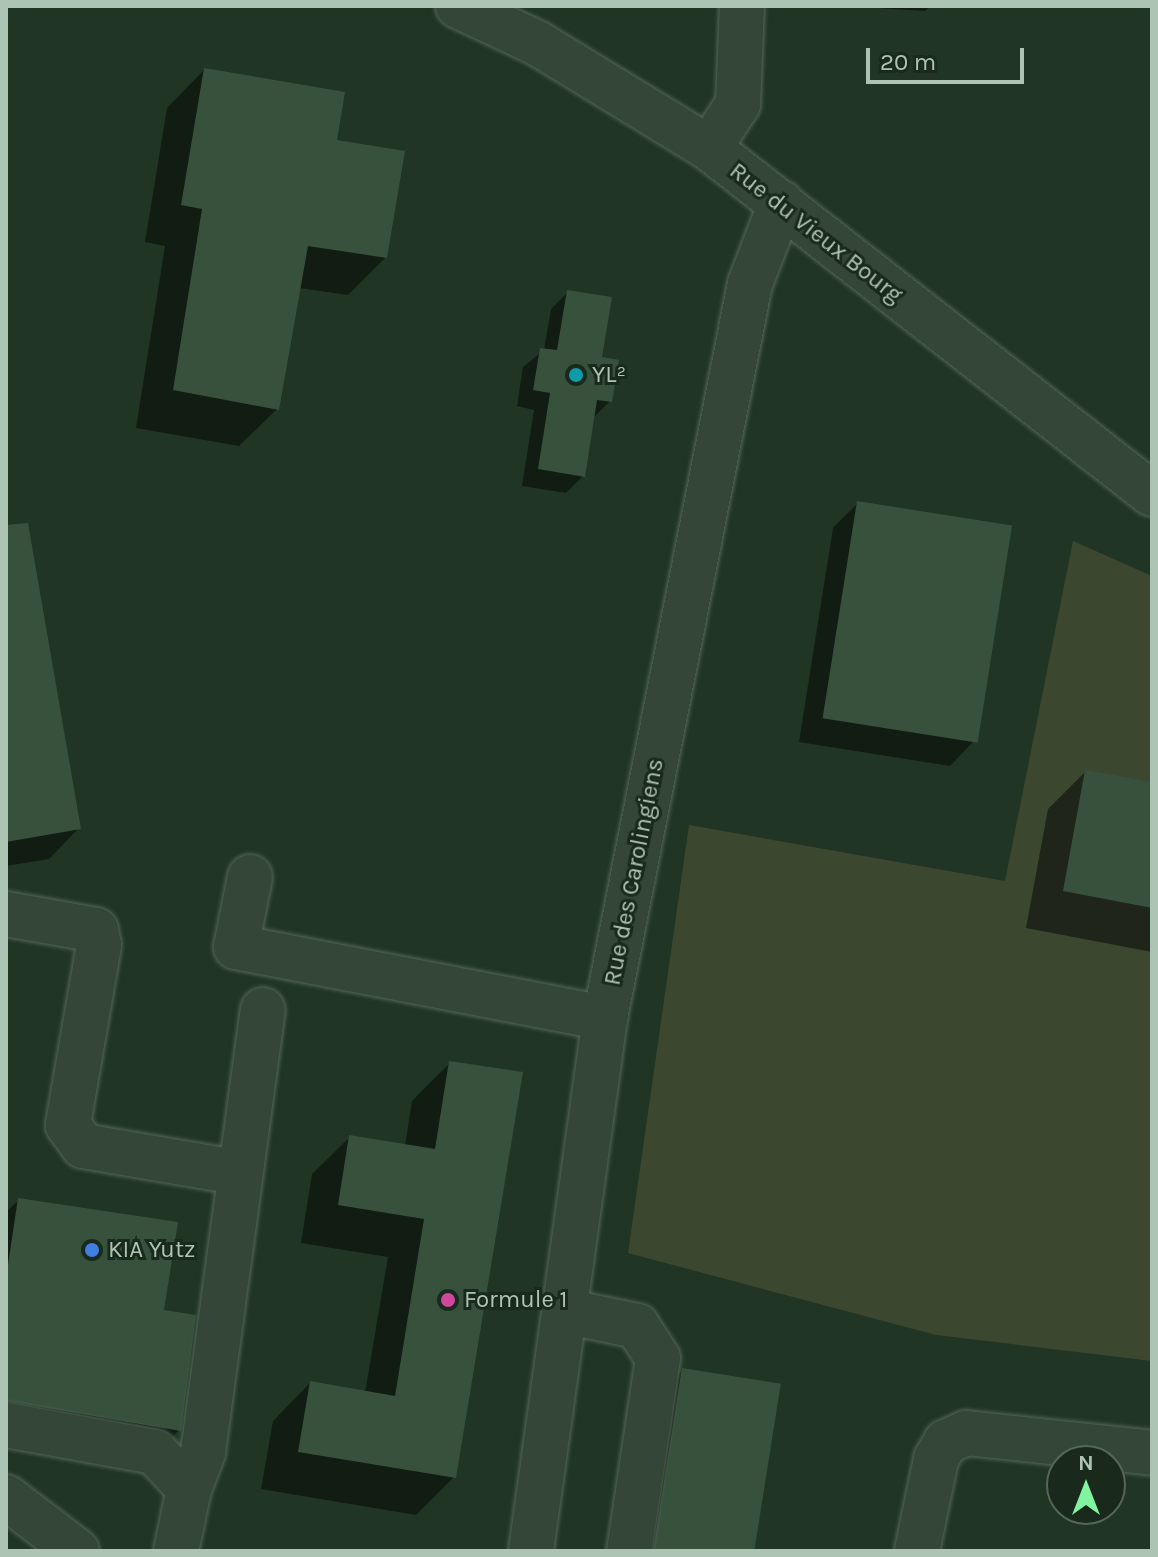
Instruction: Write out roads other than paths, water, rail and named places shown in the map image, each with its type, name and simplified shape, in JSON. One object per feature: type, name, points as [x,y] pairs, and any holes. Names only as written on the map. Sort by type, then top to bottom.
[{"type":"street","name":"Rue du Vieux Bourg","points":[[458,6],[537,43],[709,148],[1152,494]]},
{"type":"street","points":[[709,148],[738,104],[742,6]]},
{"type":"street","name":"Rue des Carolingiens","points":[[531,1551],[605,1018],[750,284],[781,203]]},
{"type":"street","points":[[250,877],[236,947],[605,1018]]},
{"type":"street","points":[[6,914],[96,930],[99,945],[68,1125],[83,1146],[241,1173]]},
{"type":"street","points":[[176,1551],[189,1489],[203,1452],[263,1010]]},
{"type":"street","points":[[564,1311],[637,1326],[658,1358],[629,1551]]},
{"type":"street","points":[[6,1425],[155,1452],[189,1489]]},
{"type":"street","points":[[917,1551],[936,1459],[946,1442],[966,1433],[1152,1453]]},
{"type":"street","points":[[6,1497],[77,1551]]},
{"type":"place","name":"YL²","points":[[576,375]]},
{"type":"place","name":"KIA Yutz","points":[[92,1250]]},
{"type":"place","name":"Formule 1","points":[[448,1300]]}]
